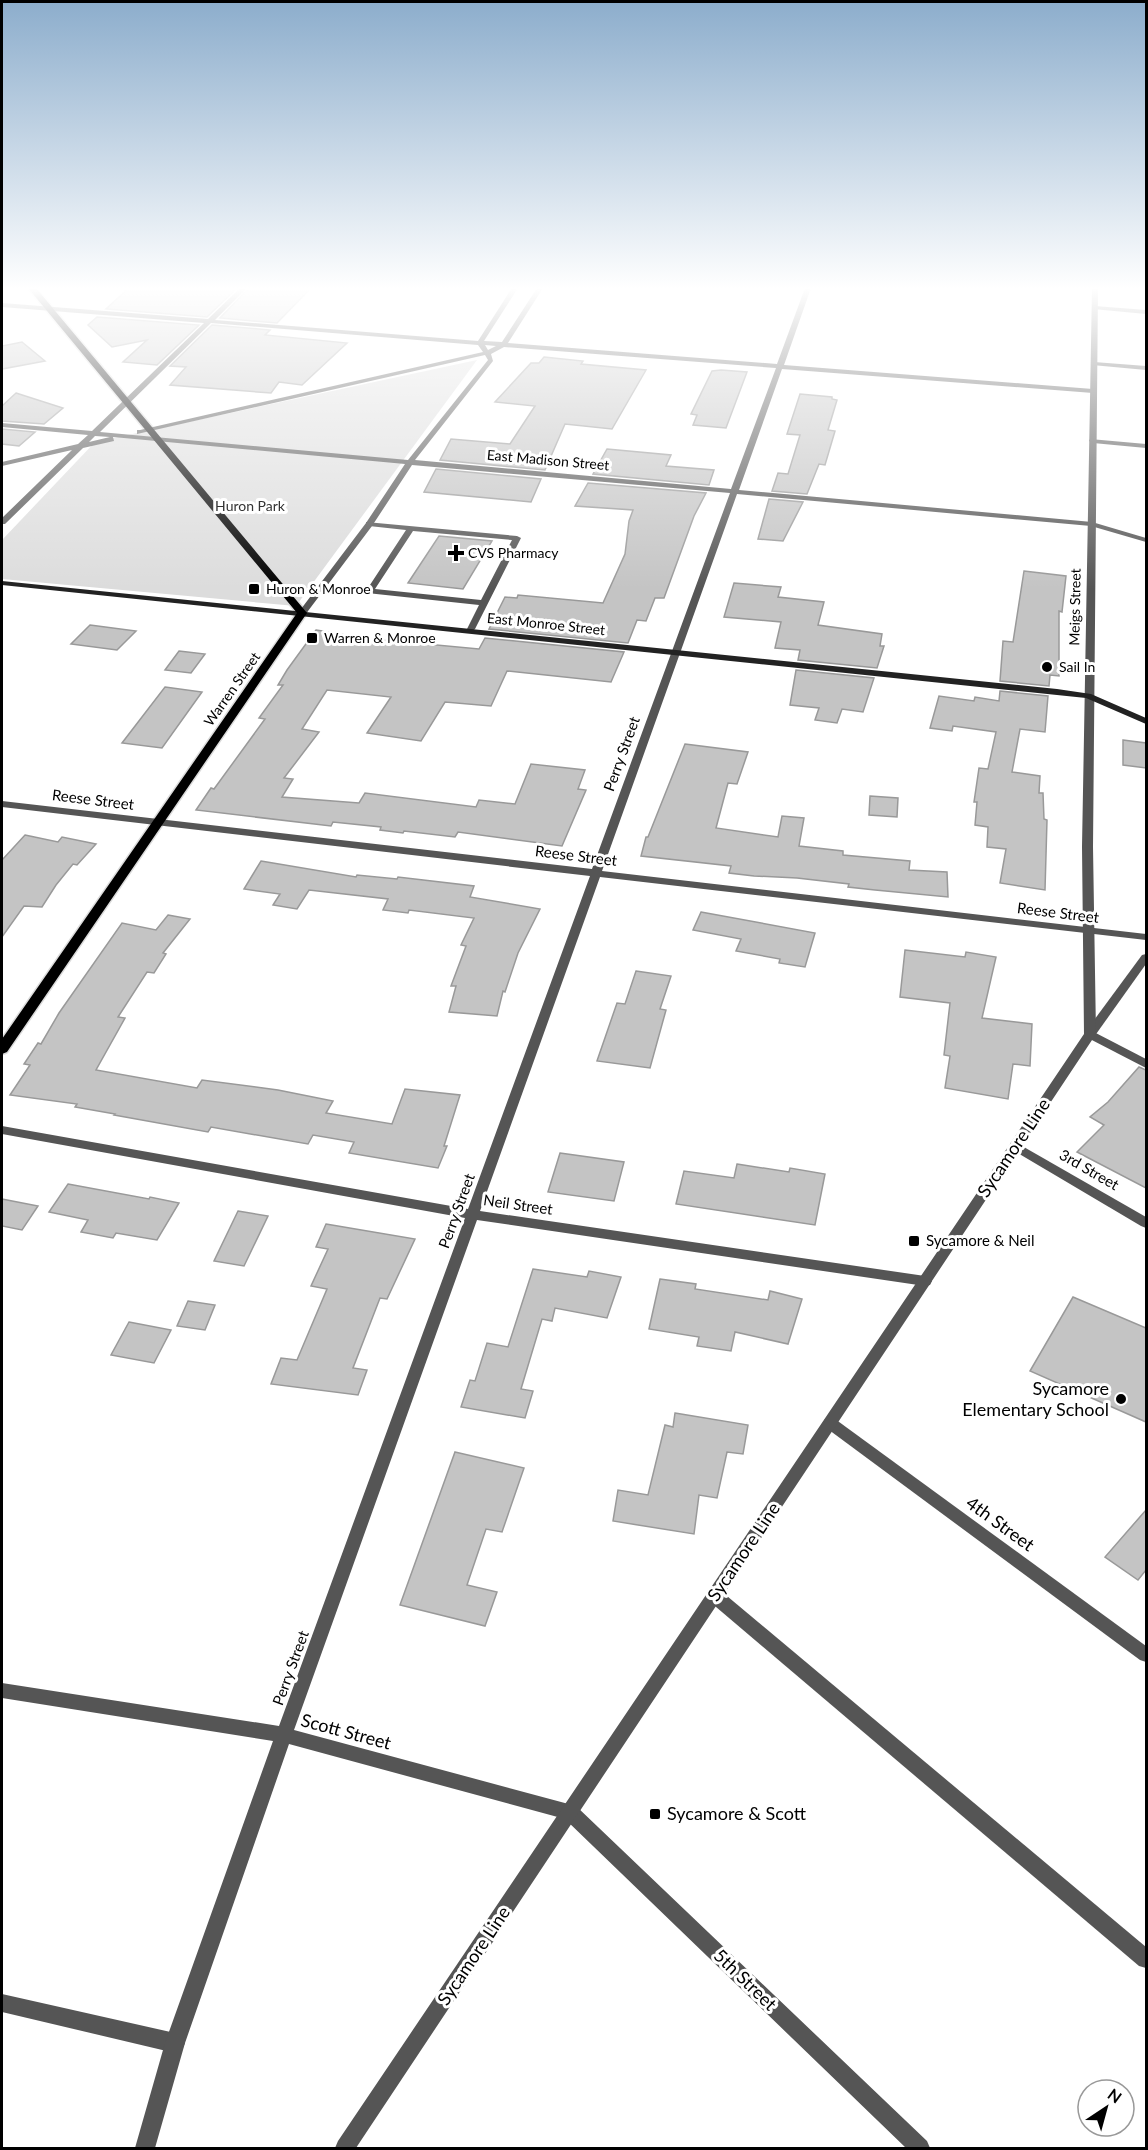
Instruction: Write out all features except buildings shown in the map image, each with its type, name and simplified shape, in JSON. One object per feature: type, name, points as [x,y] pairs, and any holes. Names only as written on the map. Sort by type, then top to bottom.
[{"type":"main road","points":[[115,388],[302,613]]},
{"type":"main road","name":"East Monroe Street","points":[[2,582],[471,629],[1088,696],[1146,721]]},
{"type":"main road","name":"Warren Street","points":[[2,1048],[302,613]]},
{"type":"street","points":[[2,522],[140,388]]},
{"type":"street","points":[[154,434],[342,388]]},
{"type":"street","name":"Warren Street","points":[[302,613],[369,524],[411,461],[469,388]]},
{"type":"street","name":"Perry Street","points":[[145,2148],[175,2043],[284,1735],[772,388]]},
{"type":"street","points":[[1058,388],[1093,391]]},
{"type":"street","name":"Meigs Street","points":[[1090,1034],[1087,931],[1088,696],[1093,391]]},
{"type":"street","name":"East Madison Street","points":[[2,425],[124,436],[154,434],[411,461],[1092,524],[1146,540]]},
{"type":"street","points":[[2,464],[124,436]]},
{"type":"street","points":[[1093,441],[1146,446]]},
{"type":"street","points":[[369,524],[517,538],[471,629]]},
{"type":"street","points":[[411,528],[370,591],[484,603]]},
{"type":"street","name":"Reese Street","points":[[2,804],[1146,937]]},
{"type":"street","name":"Sycamore Line","points":[[345,2148],[1090,1034],[1146,957]]},
{"type":"street","points":[[1090,1034],[1146,1064]]},
{"type":"street","name":"Neil Street","points":[[2,1130],[473,1215],[925,1281]]},
{"type":"street","name":"3rd Street","points":[[1015,1146],[1146,1223]]},
{"type":"street","name":"4th Street","points":[[830,1424],[1146,1656]]},
{"type":"street","points":[[715,1596],[1146,1959]]},
{"type":"street","name":"Scott Street","points":[[2,1690],[284,1735],[570,1812]]},
{"type":"street","name":"5th Street","points":[[570,1812],[920,2148]]},
{"type":"street","points":[[2,2004],[175,2043]]},
{"type":"green space","name":"Huron Park","points":[[345,388],[456,388],[296,606],[2,579],[2,540],[95,442]]},
{"type":"place","name":"CVS Pharmacy","points":[[456,553]]},
{"type":"place","name":"Huron & Monroe","points":[[254,589]]},
{"type":"place","name":"Warren & Monroe","points":[[312,638]]},
{"type":"place","name":"Sail In","points":[[1047,667]]},
{"type":"place","name":"Sycamore & Neil","points":[[914,1241]]},
{"type":"place","name":"Sycamore Elementary School","points":[[1121,1399]]},
{"type":"place","name":"Sycamore & Scott","points":[[655,1814]]}]
